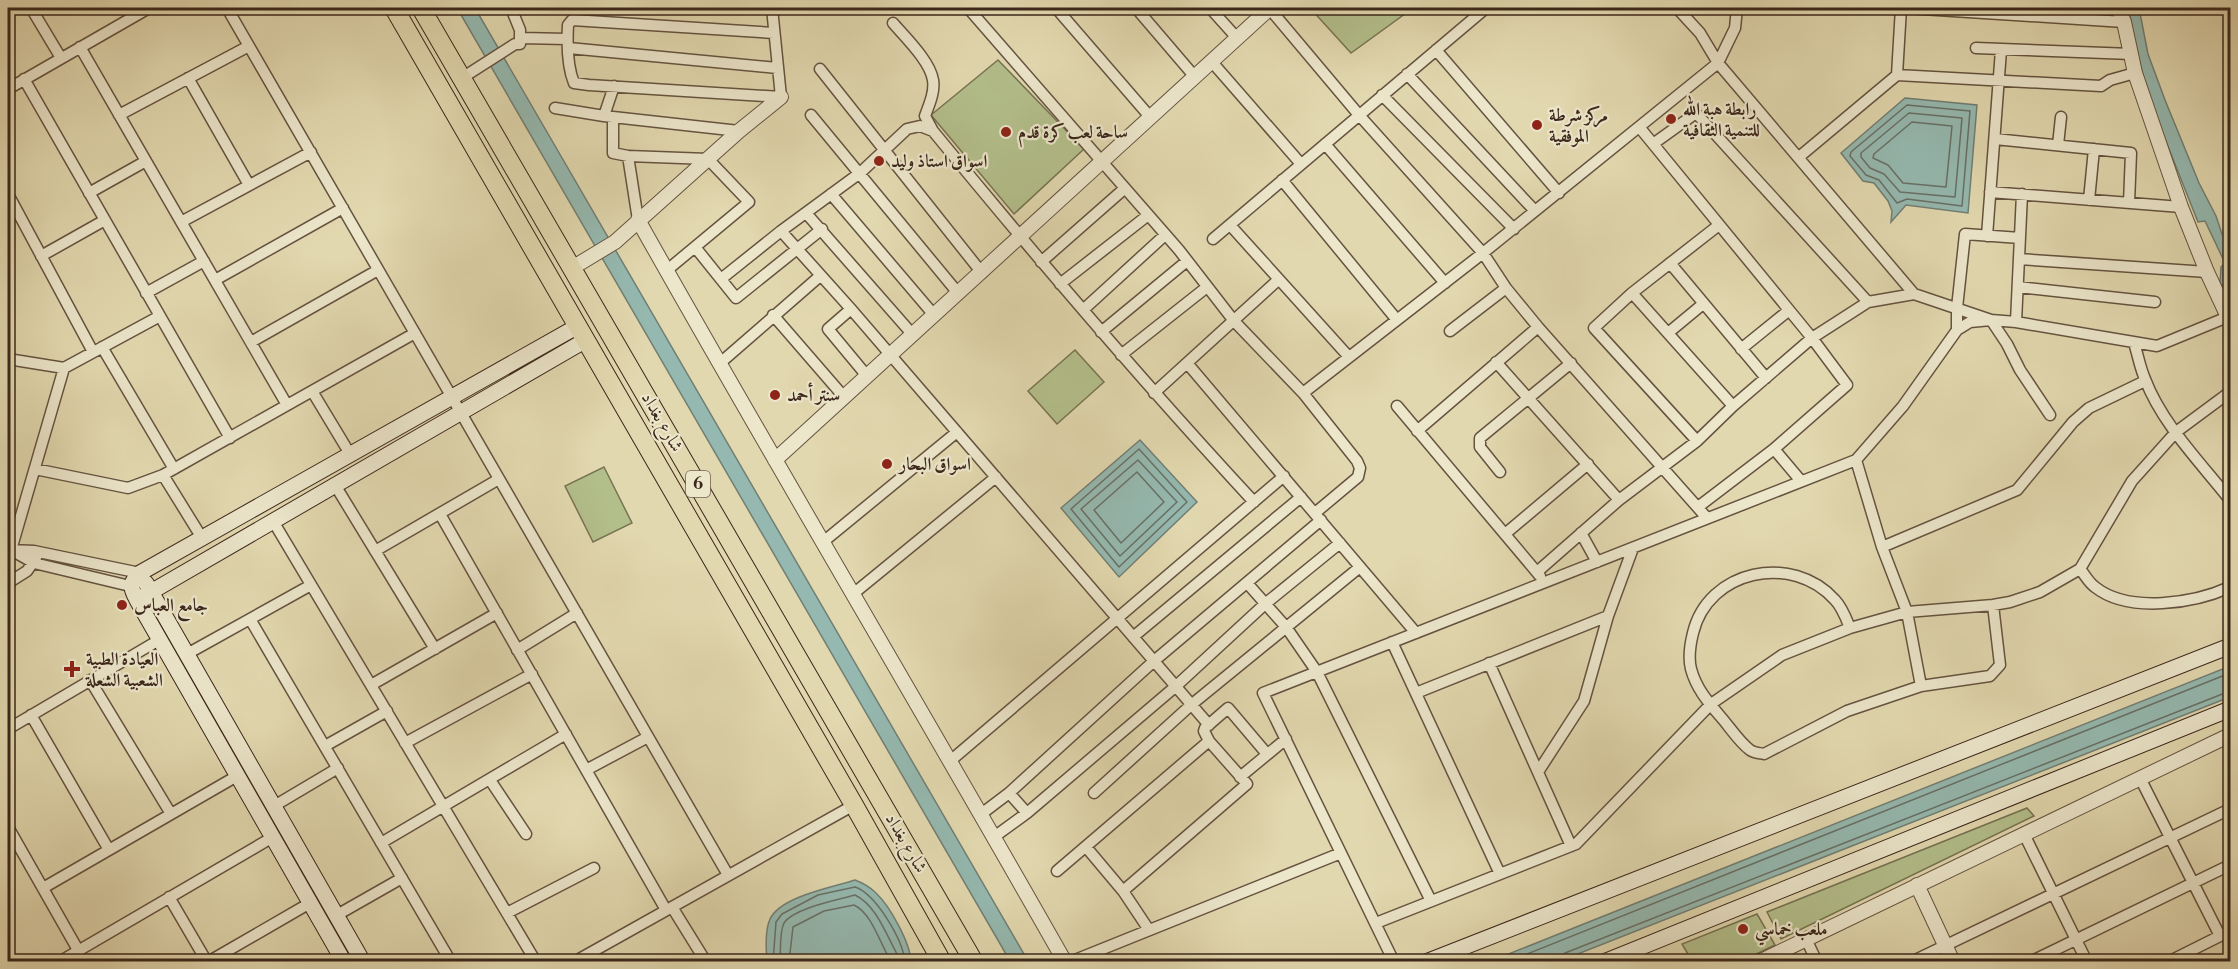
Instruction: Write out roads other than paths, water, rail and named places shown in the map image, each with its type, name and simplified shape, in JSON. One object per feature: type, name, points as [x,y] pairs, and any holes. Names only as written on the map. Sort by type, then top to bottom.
[{"type":"highway","name":"شارع بغداد","points":[[394,8],[854,805],[942,962]]},
{"type":"highway","name":"شارع بغداد","points":[[421,8],[468,75],[572,268],[974,962]]},
{"type":"main road","points":[[344,962],[133,593],[133,580],[140,573],[452,397],[582,333]]},
{"type":"main road","points":[[133,593],[151,592],[461,412],[582,333]]},
{"type":"main road","points":[[140,573],[363,962]]},
{"type":"main road","points":[[1426,962],[2230,646]]},
{"type":"main road","points":[[1604,962],[2230,709]]},
{"type":"street","points":[[31,8],[61,58]]},
{"type":"street","points":[[8,89],[149,8]]},
{"type":"street","points":[[227,8],[728,875]]},
{"type":"street","points":[[511,8],[520,30],[518,41]]},
{"type":"street","points":[[772,8],[781,97]]},
{"type":"street","points":[[968,8],[1187,261],[1234,321],[1302,393],[1357,461],[1360,468],[1358,477],[1247,583],[980,815]]},
{"type":"street","points":[[1056,8],[1151,118]]},
{"type":"street","points":[[1136,8],[1195,77]]},
{"type":"street","points":[[1210,8],[1237,39]]},
{"type":"street","points":[[775,460],[1269,8],[1359,115],[1483,253],[1506,288],[1538,327],[1707,518]]},
{"type":"street","points":[[1212,239],[1486,8]]},
{"type":"street","points":[[1677,8],[1700,33],[1718,63],[1914,294]]},
{"type":"street","points":[[1302,393],[1514,229],[1718,63],[1735,28],[1737,8]]},
{"type":"street","points":[[1897,75],[1901,8]]},
{"type":"street","points":[[1906,8],[2124,22]]},
{"type":"street","points":[[1394,962],[1263,693],[1856,460],[1903,406],[1957,330],[1970,322],[1991,320],[2016,322],[2157,346],[2230,316],[2207,272],[2181,207],[2135,73],[2124,22],[2118,8]]},
{"type":"street","points":[[774,33],[572,20],[568,25],[570,74],[574,83],[781,97]]},
{"type":"street","points":[[893,22],[921,56],[933,79],[933,96],[925,116],[933,131],[1101,332],[1254,502]]},
{"type":"street","points":[[468,75],[518,41],[568,43],[777,68]]},
{"type":"street","points":[[119,115],[249,46]]},
{"type":"street","points":[[80,47],[287,405]]},
{"type":"street","points":[[1976,48],[2132,54]]},
{"type":"street","points":[[1436,50],[1559,193]]},
{"type":"street","points":[[1987,236],[2001,50]]},
{"type":"street","points":[[1212,62],[1301,164]]},
{"type":"street","points":[[820,69],[982,273]]},
{"type":"street","points":[[1798,157],[1897,75],[2101,86],[2110,80],[2135,73]]},
{"type":"street","points":[[1407,74],[1535,212]]},
{"type":"street","points":[[188,78],[249,185]]},
{"type":"street","points":[[24,79],[230,438]]},
{"type":"street","points":[[614,86],[609,117],[613,153],[628,156],[708,159],[749,202],[666,270]]},
{"type":"street","points":[[1382,95],[1514,229]]},
{"type":"street","points":[[572,268],[615,242],[739,131],[781,97]]},
{"type":"street","points":[[555,108],[609,117],[739,131]]},
{"type":"street","points":[[1653,144],[1696,113],[1868,302]]},
{"type":"street","points":[[811,115],[958,293]]},
{"type":"street","points":[[2058,145],[2061,117]]},
{"type":"street","points":[[721,279],[860,173],[907,129],[920,126],[933,131]]},
{"type":"street","points":[[1640,128],[1812,338],[1847,385],[1774,449],[1698,507]]},
{"type":"street","points":[[1995,139],[2131,153],[2129,203]]},
{"type":"street","points":[[1325,144],[1445,283]]},
{"type":"street","points":[[2089,200],[2094,149]]},
{"type":"street","points":[[181,222],[310,152]]},
{"type":"street","points":[[628,156],[638,220],[1065,962]]},
{"type":"street","points":[[89,194],[146,161]]},
{"type":"street","points":[[1282,180],[1397,320]]},
{"type":"street","points":[[1041,262],[1124,189]]},
{"type":"street","points":[[1990,192],[2181,207]]},
{"type":"street","points":[[8,194],[41,256],[97,350],[174,469]]},
{"type":"street","points":[[831,194],[934,315]]},
{"type":"street","points":[[2016,322],[2022,194]]},
{"type":"street","points":[[215,280],[343,208]]},
{"type":"street","points":[[806,213],[913,335]]},
{"type":"street","points":[[1060,284],[1148,216]]},
{"type":"street","points":[[41,256],[105,220]]},
{"type":"street","points":[[1230,225],[1349,357]]},
{"type":"street","points":[[1697,441],[1594,328],[1632,293],[1719,225]]},
{"type":"street","points":[[695,247],[736,298],[822,229]]},
{"type":"street","points":[[781,231],[891,355],[1209,725]]},
{"type":"street","points":[[1957,330],[1957,308],[1965,234],[2020,238]]},
{"type":"street","points":[[1083,310],[1165,236]]},
{"type":"street","points":[[2019,259],[2207,272]]},
{"type":"street","points":[[146,293],[204,261]]},
{"type":"street","points":[[1101,332],[1187,261]]},
{"type":"street","points":[[1670,263],[1766,378]]},
{"type":"street","points":[[251,342],[378,270]]},
{"type":"street","points":[[719,364],[820,276]]},
{"type":"street","points":[[1154,393],[1278,280]]},
{"type":"street","points":[[1121,355],[1207,287]]},
{"type":"street","points":[[2018,287],[2155,302]]},
{"type":"street","points":[[1450,331],[1506,288]]},
{"type":"street","points":[[1632,293],[1733,406]]},
{"type":"street","points":[[1537,572],[1619,500],[1697,441],[1733,406],[1812,338],[1868,302],[1914,294],[1991,320],[2050,415]]},
{"type":"street","points":[[1668,333],[1703,304]]},
{"type":"street","points":[[851,309],[828,329],[867,376]]},
{"type":"street","points":[[1741,349],[1788,311]]},
{"type":"street","points":[[773,315],[844,398]]},
{"type":"street","points":[[8,359],[64,368],[160,316]]},
{"type":"street","points":[[1417,431],[1538,327]]},
{"type":"street","points":[[35,469],[128,488],[164,475],[415,333]]},
{"type":"street","points":[[2134,343],[2145,381],[2176,432],[2230,500]]},
{"type":"street","points":[[1496,362],[1619,500]]},
{"type":"street","points":[[1187,363],[1416,633]]},
{"type":"street","points":[[1500,472],[1480,447],[1480,438],[1571,363]]},
{"type":"street","points":[[9,550],[64,368]]},
{"type":"street","points":[[1882,547],[2017,490],[2073,422],[2089,408],[2145,381]]},
{"type":"street","points":[[312,391],[350,454]]},
{"type":"street","points":[[1376,923],[1576,844],[1711,705],[1782,655],[1850,628],[1907,612],[1993,605],[2040,592],[2080,569],[2132,481],[2176,432],[2230,392]]},
{"type":"street","points":[[1397,406],[1545,582]]},
{"type":"street","points":[[823,542],[957,432]]},
{"type":"street","points":[[1774,449],[1801,481]]},
{"type":"street","points":[[1856,460],[1882,547],[1907,612],[1921,686]]},
{"type":"street","points":[[1505,534],[1588,464]]},
{"type":"street","points":[[164,475],[202,538]]},
{"type":"street","points":[[949,762],[1284,476]]},
{"type":"street","points":[[853,594],[996,477]]},
{"type":"street","points":[[375,551],[499,479]]},
{"type":"street","points":[[335,485],[435,649]]},
{"type":"street","points":[[1134,638],[1301,497]]},
{"type":"street","points":[[440,514],[586,770],[669,908],[706,962]]},
{"type":"street","points":[[273,521],[536,962]]},
{"type":"street","points":[[1581,533],[1597,562]]},
{"type":"street","points":[[994,837],[1027,813],[1175,687],[1265,604],[1341,543]]},
{"type":"street","points":[[1538,772],[1584,701],[1608,616],[1633,548]]},
{"type":"street","points":[[9,550],[39,552],[140,573]]},
{"type":"street","points":[[9,550],[34,563],[133,593]]},
{"type":"street","points":[[8,583],[27,571],[39,552]]},
{"type":"street","points":[[1094,793],[1191,705],[1360,567]]},
{"type":"street","points":[[2080,569],[2095,587],[2115,598],[2151,604],[2192,601],[2230,587]]},
{"type":"street","points":[[1850,628],[1837,602],[1828,592],[1809,579],[1778,572],[1755,574],[1724,586],[1708,602],[1695,626],[1691,640],[1691,670],[1701,693],[1711,705],[1751,751],[1764,754],[1847,711],[1921,686],[1990,676],[2000,665],[1993,605]]},
{"type":"street","points":[[1247,583],[1286,627],[1317,672],[1431,902]]},
{"type":"street","points":[[187,654],[311,585]]},
{"type":"street","points":[[371,685],[497,613]]},
{"type":"street","points":[[517,650],[577,613]]},
{"type":"street","points":[[1416,693],[1608,616]]},
{"type":"street","points":[[250,619],[451,962]]},
{"type":"street","points":[[8,729],[159,640]]},
{"type":"street","points":[[1392,642],[1500,874]]},
{"type":"street","points":[[1489,663],[1571,846]]},
{"type":"street","points":[[405,743],[532,674]]},
{"type":"street","points":[[90,680],[171,814]]},
{"type":"street","points":[[1123,891],[1246,784],[1209,741],[1204,731],[1209,725],[1228,708],[1267,754]]},
{"type":"street","points":[[325,746],[387,711]]},
{"type":"street","points":[[31,715],[109,850]]},
{"type":"street","points":[[381,843],[566,734]]},
{"type":"street","points":[[1759,962],[2230,735]]},
{"type":"street","points":[[586,770],[648,737]]},
{"type":"street","points":[[1240,777],[1286,739]]},
{"type":"street","points":[[1057,871],[1209,741]]},
{"type":"street","points":[[274,806],[338,768]]},
{"type":"street","points":[[43,888],[237,776]]},
{"type":"street","points":[[2140,778],[2193,883],[2225,933],[2168,962]]},
{"type":"street","points":[[490,780],[526,834]]},
{"type":"street","points":[[1008,793],[1027,813]]},
{"type":"street","points":[[574,962],[854,805]]},
{"type":"street","points":[[1911,962],[2230,809]]},
{"type":"street","points":[[8,827],[11,843],[43,888],[78,950]]},
{"type":"street","points":[[2024,834],[2087,962]]},
{"type":"street","points":[[59,962],[273,837]]},
{"type":"street","points":[[1086,847],[1123,891],[1149,930]]},
{"type":"street","points":[[1070,962],[1341,853]]},
{"type":"street","points":[[2030,962],[2230,865]]},
{"type":"street","points":[[507,913],[594,868]]},
{"type":"street","points":[[337,915],[402,878]]},
{"type":"street","points":[[1917,885],[1953,962]]},
{"type":"street","points":[[169,897],[207,962],[310,903]]},
{"type":"street","points":[[1806,939],[1817,962]]},
{"type":"water","points":[[457,8],[475,8],[1028,961],[1010,961]]},
{"type":"water","points":[[2128,8],[2139,8],[2148,54],[2165,100],[2199,183],[2230,247],[2230,285],[2226,287],[2220,284],[2221,267],[2225,263],[2205,221],[2198,222],[2144,86]]},
{"type":"water","points":[[1905,98],[1977,105],[1968,213],[1906,205],[1891,222],[1892,211],[1888,201],[1874,183],[1863,181],[1841,153]]},
{"type":"water","points":[[1140,440],[1197,502],[1119,577],[1061,508]]},
{"type":"water","points":[[2230,666],[2230,697],[1560,961],[1491,961]]},
{"type":"water","points":[[855,880],[871,889],[887,907],[903,935],[911,961],[767,961],[767,929],[776,911],[796,898]]},
{"type":"place","name":"رابطة هبة الله للتنمية الثقافية","points":[[1671,119]]},
{"type":"place","name":"مركز شرطة الموفقية","points":[[1537,125]]},
{"type":"place","name":"ساحة لعب كرة قدم","points":[[1006,132]]},
{"type":"place","name":"اسواق استاذ وليد","points":[[879,161]]},
{"type":"place","name":"سنتر أحمد","points":[[775,395]]},
{"type":"place","name":"اسواق البحار","points":[[887,464]]},
{"type":"place","name":"جامع العباس","points":[[122,605]]},
{"type":"place","name":"العيادة الطبية الشعبية الشعلة","points":[[72,669]]},
{"type":"place","name":"ملعب خماسي","points":[[1743,929]]}]
